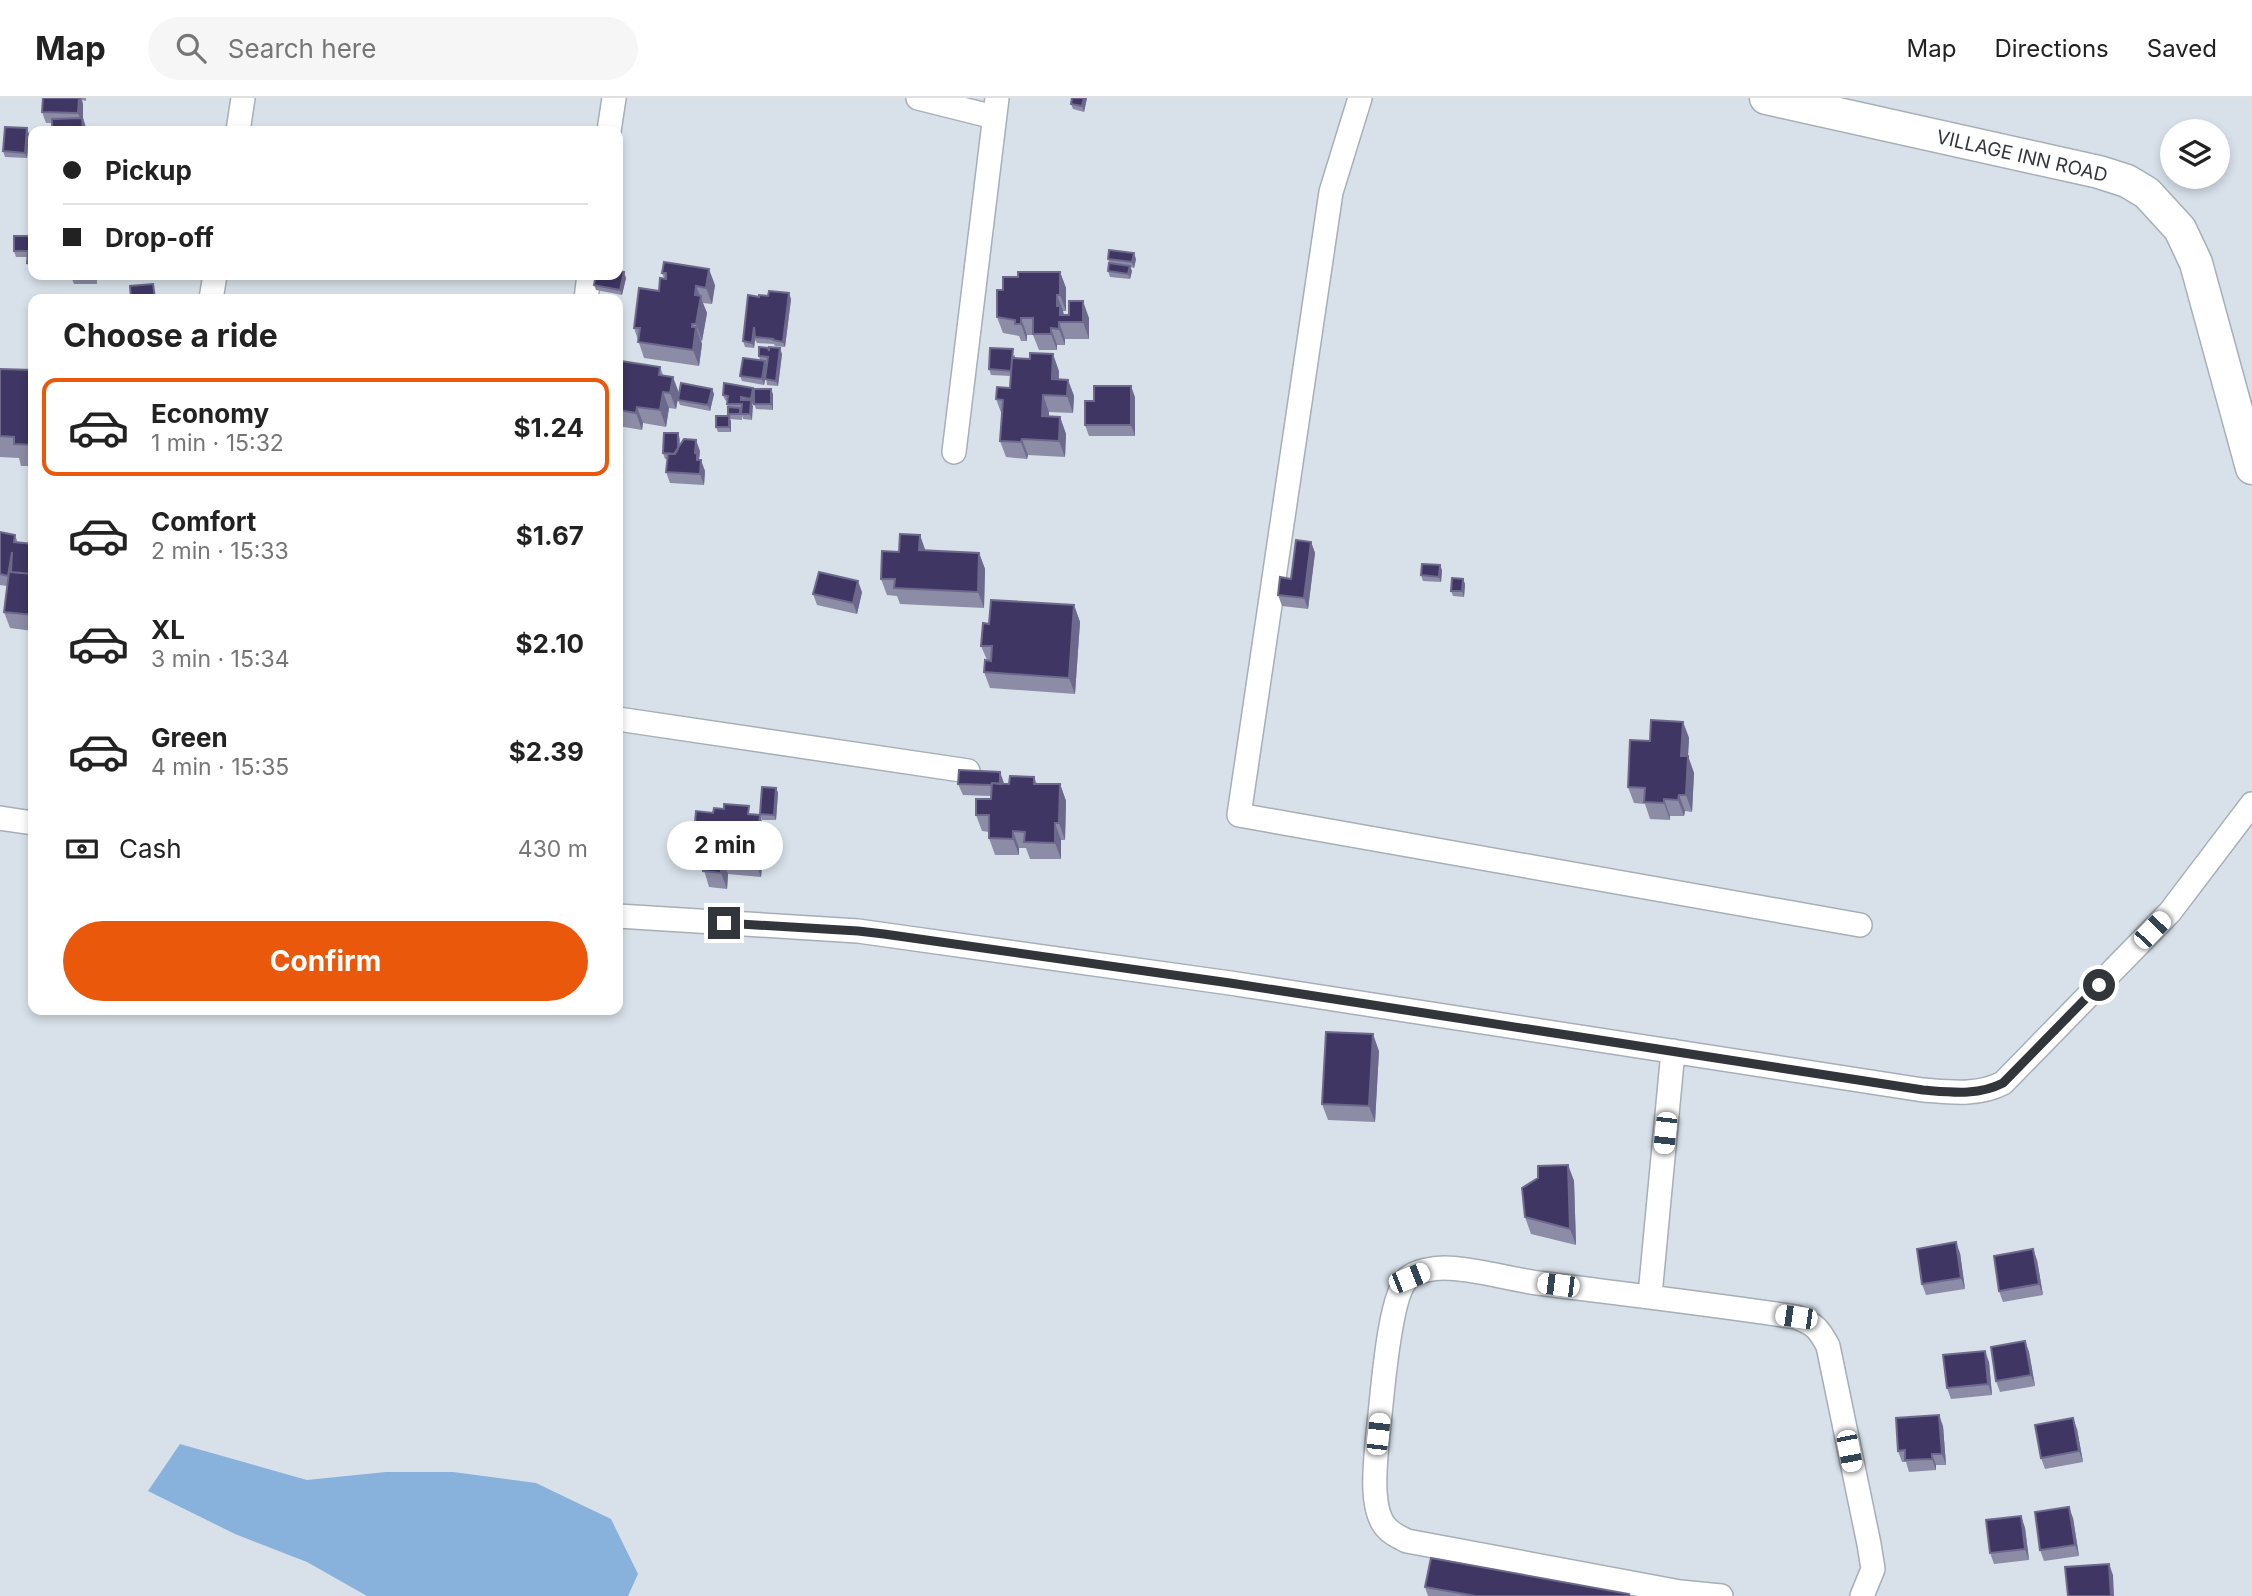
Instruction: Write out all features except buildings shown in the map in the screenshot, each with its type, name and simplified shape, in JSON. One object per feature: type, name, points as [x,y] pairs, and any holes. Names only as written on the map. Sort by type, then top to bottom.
[{"type":"street","points":[[239,126],[243,98]]},
{"type":"street","points":[[611,126],[614,98]]},
{"type":"street","points":[[918,98],[995,107],[954,452]]},
{"type":"street","points":[[1360,98],[1331,192],[1239,815],[1860,925]]},
{"type":"street","name":"VILLAGE INN ROAD","points":[[1766,98],[2099,172],[2127,181],[2147,193],[2180,229],[2196,263],[2252,468]]},
{"type":"street","points":[[623,720],[968,771]]},
{"type":"street","points":[[623,916],[858,931],[1230,983],[1923,1090],[1957,1092],[1992,1089],[2003,1083],[2022,1065],[2169,912],[2252,804]]},
{"type":"street","points":[[0,818],[28,822]]},
{"type":"street","points":[[1650,1296],[1673,1051]]},
{"type":"street","points":[[1721,1596],[1680,1592],[1407,1541],[1394,1535],[1385,1526],[1378,1513],[1376,1458],[1383,1387],[1398,1295],[1409,1278],[1426,1270],[1445,1268],[1796,1317],[1809,1322],[1820,1330],[1828,1346],[1873,1569],[1862,1596]]},
{"type":"water","points":[[180,1444],[307,1480],[386,1472],[453,1472],[536,1483],[611,1519],[638,1574],[628,1596],[367,1596],[307,1562],[235,1534],[148,1491]]},
{"type":"route","points":[[724,923],[858,931],[1230,983],[1923,1090],[1957,1092],[1978,1092],[2003,1083],[2099,985]]}]
